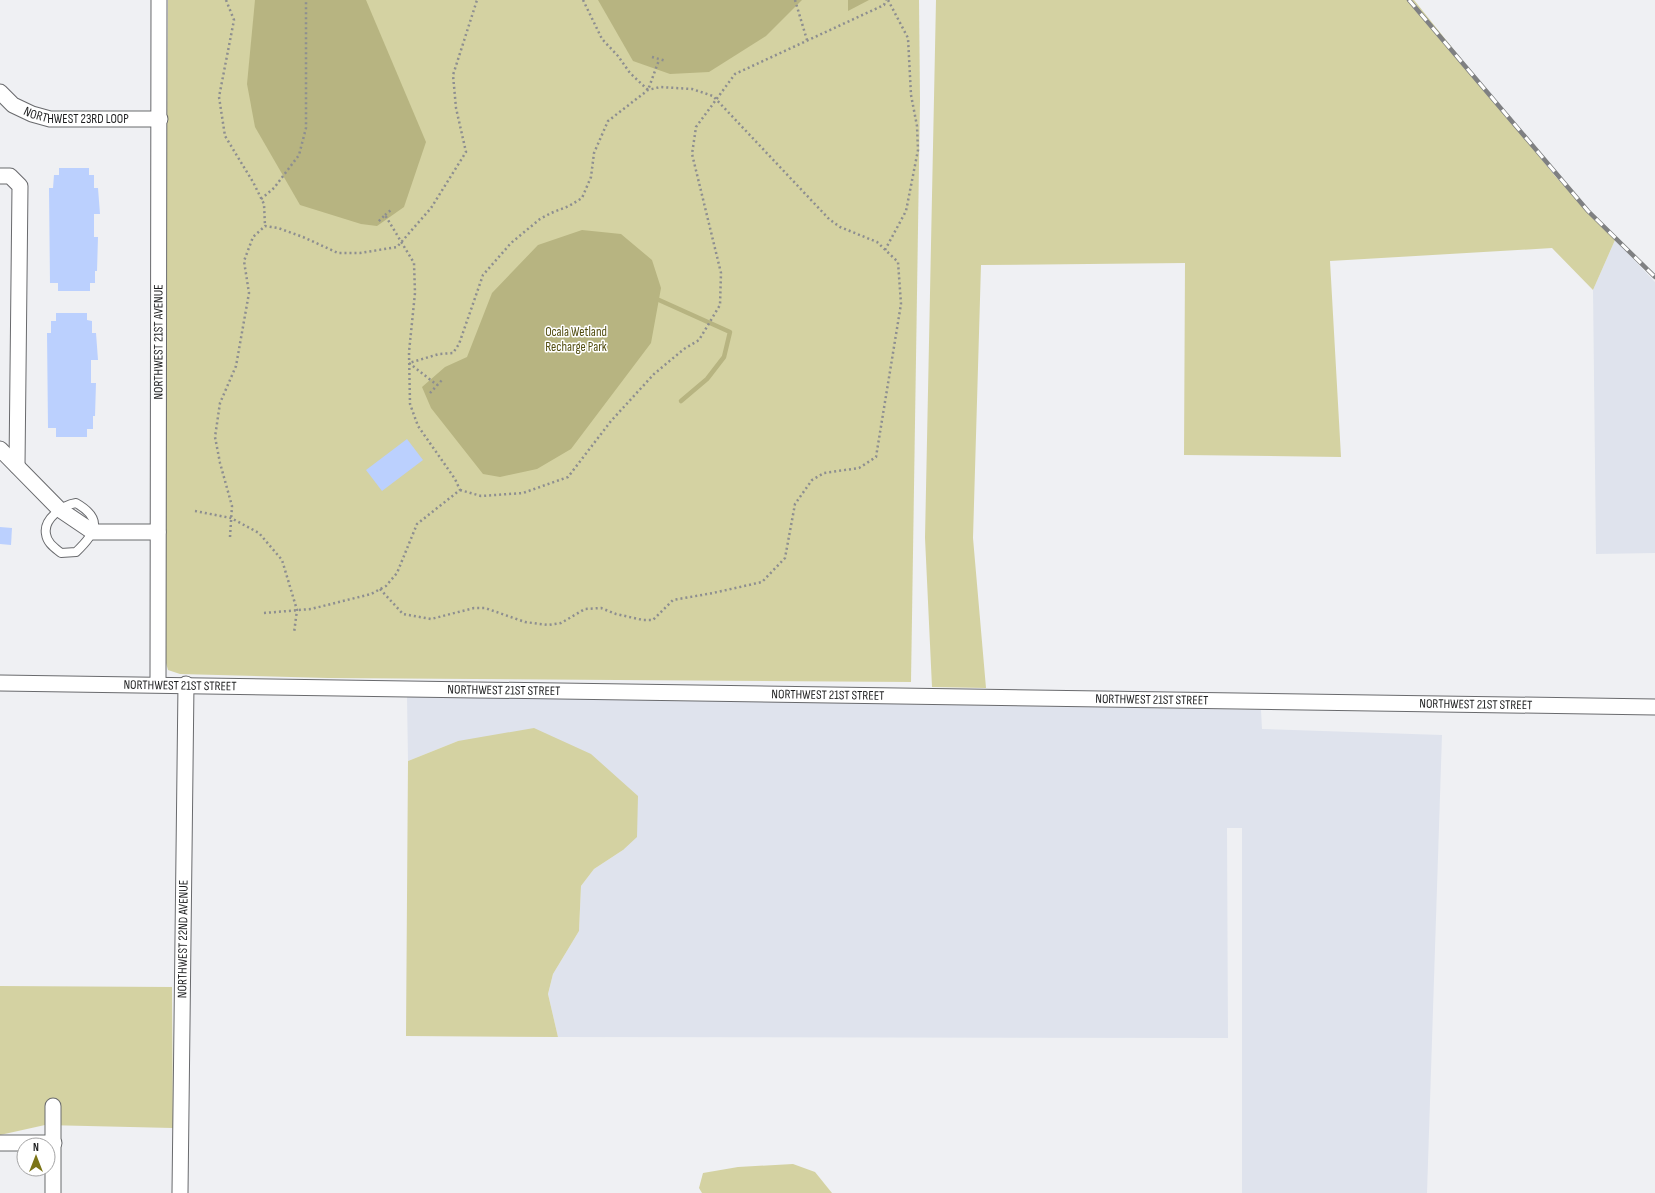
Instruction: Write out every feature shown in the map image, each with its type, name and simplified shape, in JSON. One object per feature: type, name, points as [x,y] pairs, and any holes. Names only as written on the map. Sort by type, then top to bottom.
[{"type":"street","name":"NORTHWEST 21ST AVENUE","points":[[158,684],[159,0]]},
{"type":"street","name":"NORTHWEST 23RD LOOP","points":[[0,92],[13,105],[32,114],[50,119],[160,119]]},
{"type":"street","points":[[0,176],[10,176],[20,186],[17,466]]},
{"type":"street","points":[[0,449],[59,509],[93,532],[158,532]]},
{"type":"street","name":"NORTHWEST 21ST STREET","points":[[0,683],[186,684],[1655,707]]},
{"type":"street","name":"NORTHWEST 22ND AVENUE","points":[[180,1193],[186,684]]},
{"type":"street","points":[[53,1106],[54,1137]]},
{"type":"street","points":[[0,1142],[16,1142]]},
{"type":"street","points":[[53,1177],[53,1193]]},
{"type":"lane","points":[[59,509],[48,524],[45,534],[50,544],[61,553],[76,552],[93,532]]},
{"type":"path","points":[[226,0],[234,20],[219,97],[225,136],[253,182],[264,204],[265,226]]},
{"type":"path","points":[[261,199],[274,188],[299,154],[306,128],[306,0]]},
{"type":"path","points":[[265,226],[278,228],[303,236],[338,253],[360,253],[397,247],[402,242],[431,208],[466,152],[456,108],[454,75],[477,0]]},
{"type":"path","points":[[583,0],[602,39],[618,56],[630,73],[648,90]]},
{"type":"path","points":[[795,0],[807,40]]},
{"type":"path","points":[[385,215],[414,263],[415,292],[409,363],[410,404],[418,426],[455,479],[460,490],[481,496],[523,493],[568,477],[611,421],[654,374],[684,349],[699,340],[720,305],[721,273],[692,154],[696,127],[736,74],[884,5],[887,0],[908,38],[910,95],[917,126],[918,150],[906,211],[885,250]]},
{"type":"path","points":[[652,57],[666,61]]},
{"type":"path","points":[[648,90],[659,60]]},
{"type":"path","points":[[380,589],[403,614],[431,619],[474,608],[485,608],[525,622],[548,625],[561,623],[585,609],[601,608],[616,614],[643,620],[653,620],[673,600],[714,594],[762,582],[785,558],[796,504],[812,480],[824,473],[859,468],[876,457],[901,304],[898,262],[877,242],[840,227],[829,219],[713,96],[692,89],[660,87],[648,90],[608,121],[594,153],[591,177],[582,198],[540,219],[511,243],[483,275],[459,344],[453,353],[439,354],[409,363]]},
{"type":"path","points":[[378,222],[391,210]]},
{"type":"path","points":[[230,537],[232,506],[220,463],[216,437],[220,403],[236,366],[249,292],[244,261],[253,237],[265,226]]},
{"type":"path","points":[[409,363],[437,385]]},
{"type":"path","points":[[430,392],[442,380]]},
{"type":"path","points":[[264,613],[311,609],[371,594],[386,586],[397,573],[416,524],[460,490]]},
{"type":"path","points":[[195,511],[231,518],[259,533],[282,560],[297,610],[294,633]]},
{"type":"shaded area","points":[[255,0],[366,0],[426,142],[404,207],[377,226],[361,224],[300,205],[255,127],[247,84]]},
{"type":"shaded area","points":[[598,0],[802,0],[766,36],[709,72],[670,74],[633,61]]},
{"type":"shaded area","points":[[848,0],[869,0],[848,11]]},
{"type":"shaded area","points":[[582,230],[621,234],[652,260],[661,288],[651,343],[571,449],[537,469],[500,477],[483,474],[431,408],[422,387],[445,367],[467,357],[492,293],[538,245]]},
{"type":"shaded area","points":[[1615,240],[1655,282],[1655,553],[1596,554],[1593,290]]},
{"type":"shaded area","points":[[407,696],[1261,710],[1262,729],[1442,735],[1427,1193],[1242,1193],[1242,828],[1227,828],[1228,1038],[558,1037],[548,994],[553,974],[579,931],[581,886],[594,869],[623,850],[458,741],[408,761]]},
{"type":"green space","name":"Ocala Wetland Recharge Park","points":[[168,0],[919,0],[920,100],[911,682],[328,678],[180,674],[168,670],[163,653]]},
{"type":"green space","points":[[936,0],[1414,0],[1555,176],[1615,240],[1593,290],[1552,248],[1330,261],[1341,457],[1184,455],[1185,263],[981,265],[973,538],[986,688],[932,687],[925,538]]},
{"type":"green space","points":[[534,728],[591,754],[638,796],[637,837],[623,850],[594,869],[581,886],[579,931],[553,974],[548,994],[558,1037],[406,1036],[408,761],[458,741]]},
{"type":"green space","points":[[0,986],[172,987],[173,1128],[45,1125],[0,1135]]},
{"type":"green space","points":[[793,1164],[815,1172],[832,1193],[702,1193],[699,1188],[703,1173],[738,1167]]},
{"type":"building","points":[[59,168],[89,168],[89,175],[94,175],[94,188],[98,188],[100,214],[94,214],[94,237],[98,237],[97,271],[95,271],[95,283],[90,283],[90,291],[58,291],[58,283],[50,283],[49,188],[53,188],[54,175],[59,175]]},
{"type":"building","points":[[56,313],[87,313],[87,320],[92,321],[92,333],[96,333],[98,360],[91,360],[91,383],[96,383],[95,416],[93,416],[93,429],[87,429],[87,437],[56,437],[56,428],[48,428],[47,333],[51,333],[51,321],[56,321]]},
{"type":"building","points":[[407,439],[423,460],[382,491],[366,470]]},
{"type":"building","points":[[0,527],[12,528],[11,545],[0,544]]},
{"type":"waterway","points":[[659,300],[730,332],[724,357],[707,379],[681,401]]},
{"type":"railway","points":[[1409,0],[1588,211],[1655,277]]}]
